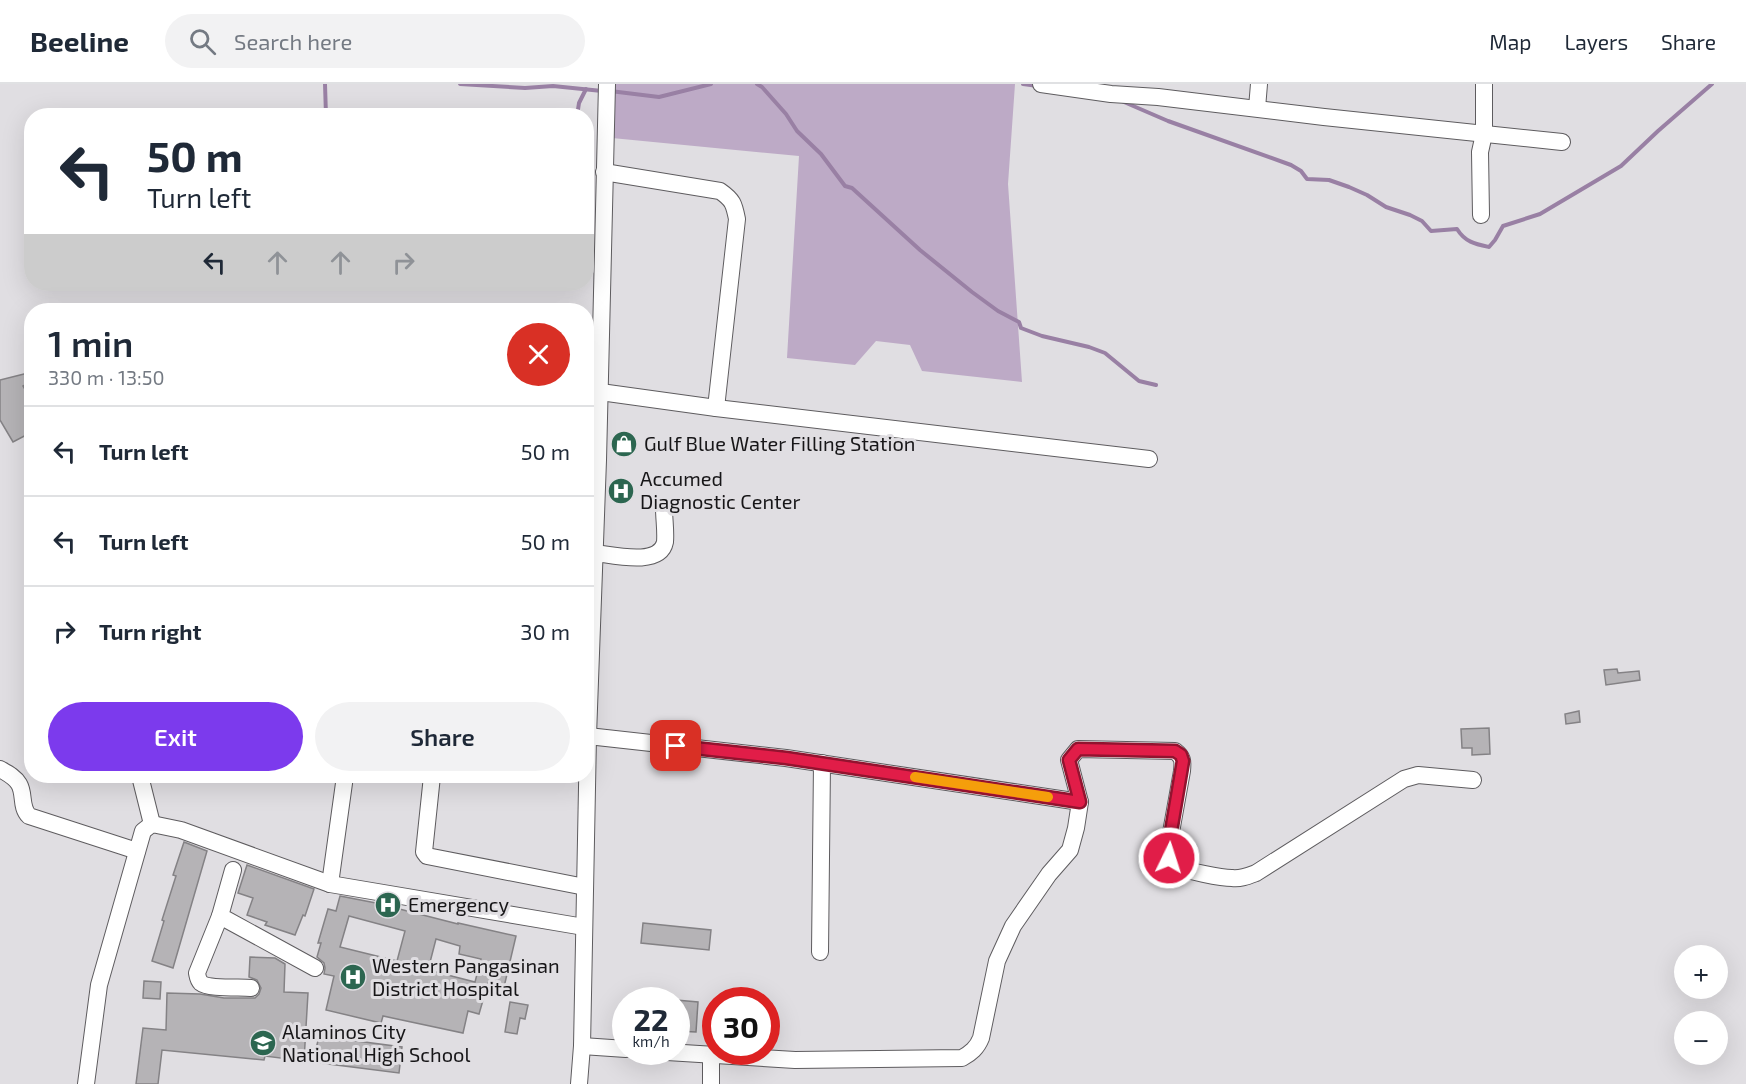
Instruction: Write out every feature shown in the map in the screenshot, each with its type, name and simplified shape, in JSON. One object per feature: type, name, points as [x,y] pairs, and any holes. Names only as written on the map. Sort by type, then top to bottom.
[{"type":"street","points":[[594,371],[607,142],[607,84]]},
{"type":"street","points":[[1041,84],[1112,94],[1159,91],[1257,108],[1562,142]]},
{"type":"street","points":[[1257,108],[1259,84]]},
{"type":"street","points":[[1481,215],[1480,152],[1484,134],[1484,84]]},
{"type":"street","points":[[604,172],[720,191],[729,197],[734,205],[737,219],[716,408]]},
{"type":"street","points":[[594,391],[716,408],[1149,459]]},
{"type":"street","points":[[595,553],[643,558],[656,555],[663,548],[665,541],[664,508]]},
{"type":"street","points":[[594,522],[594,579]]},
{"type":"street","points":[[594,737],[822,763],[1080,802]]},
{"type":"street","points":[[780,1058],[962,1058],[975,1050],[981,1038],[997,961],[1013,926],[1049,874],[1070,850],[1080,802],[1069,760],[1078,749],[1175,751],[1181,755],[1183,761],[1168,849],[1169,858],[1175,865],[1189,870],[1232,879],[1256,873],[1404,779],[1418,775],[1473,780]]},
{"type":"street","points":[[820,952],[822,763]]},
{"type":"street","points":[[0,769],[12,776],[20,786],[25,811],[29,816],[137,851]]},
{"type":"street","points":[[142,783],[152,824]]},
{"type":"street","points":[[330,884],[344,783]]},
{"type":"street","points":[[431,783],[424,852],[427,856],[585,887]]},
{"type":"street","points":[[579,1084],[582,1046],[587,783]]},
{"type":"street","points":[[86,1084],[99,985],[143,831],[152,824],[180,830],[330,884],[584,927]]},
{"type":"street","points":[[233,870],[220,916],[197,973],[198,980],[202,984],[212,986],[251,988]]},
{"type":"street","points":[[220,916],[315,968]]},
{"type":"street","points":[[582,1046],[612,1048]]},
{"type":"street","points":[[711,1065],[711,1084]]},
{"type":"shaded area","points":[[615,84],[1015,84],[1008,184],[1022,382],[922,371],[910,345],[876,341],[855,365],[787,358],[799,156],[612,138]]},
{"type":"building","points":[[24,374],[24,436],[13,442],[0,420],[0,380]]},
{"type":"building","points":[[1617,669],[1618,673],[1639,671],[1640,680],[1606,685],[1604,670]]},
{"type":"building","points":[[1579,711],[1580,722],[1566,724],[1565,714]]},
{"type":"building","points":[[1489,728],[1490,754],[1472,755],[1472,748],[1462,748],[1461,729]]},
{"type":"building","points":[[184,842],[207,851],[173,968],[152,961],[176,876],[173,875]]},
{"type":"building","points":[[247,865],[314,889],[305,916],[303,915],[295,935],[265,925],[267,922],[247,915],[253,898],[238,893]]},
{"type":"building","points":[[340,896],[516,936],[504,987],[488,983],[479,1014],[468,1011],[463,1033],[383,1016],[381,1023],[326,1010],[334,976],[324,974],[324,963],[317,957],[321,943],[318,943],[328,909],[336,911]],"holes":[[[349,916],[405,931],[397,961],[340,947]],[[436,939],[460,946],[459,954],[481,959],[475,982],[428,970]]]},
{"type":"building","points":[[643,923],[711,930],[709,950],[641,943]]},
{"type":"building","points":[[250,957],[275,958],[285,964],[284,992],[308,993],[304,1061],[265,1056],[264,1060],[162,1050],[158,1084],[136,1084],[143,1028],[166,1030],[167,993],[255,998],[261,988],[257,980],[249,977]]},
{"type":"building","points":[[144,981],[161,982],[160,999],[143,998]]},
{"type":"building","points":[[690,1001],[698,1002],[696,1032],[690,1032]]},
{"type":"building","points":[[510,1002],[528,1005],[525,1019],[520,1018],[517,1034],[505,1032]]},
{"type":"building","points":[[319,1036],[402,1047],[399,1073],[313,1062]]},
{"type":"waterway","points":[[325,84],[326,108]]},
{"type":"waterway","points":[[460,84],[525,88],[553,86],[602,91]]},
{"type":"waterway","points":[[610,91],[659,97],[711,84]]},
{"type":"waterway","points":[[757,84],[786,114],[797,131],[821,154],[845,186],[852,188],[920,250],[972,292],[998,311],[1019,322],[1021,328],[1105,353],[1139,381],[1156,385]]},
{"type":"waterway","points":[[1023,84],[1038,86]]},
{"type":"waterway","points":[[1124,102],[1168,121],[1291,165],[1301,171],[1307,179],[1329,180],[1349,187],[1386,207],[1422,221],[1431,231],[1457,229],[1467,240],[1489,247],[1503,226],[1540,214],[1621,166],[1712,84]]},
{"type":"waterway","points":[[578,108],[586,89]]},
{"type":"slow traffic","points":[[915,777],[1048,797]]},
{"type":"place","name":"Gulf Blue Water Filling Station","points":[[624,444]]},
{"type":"place","name":"Accumed Diagnostic Center","points":[[621,491]]},
{"type":"place","name":"Emergency","points":[[388,905]]},
{"type":"place","name":"Western Pangasinan District Hospital","points":[[353,977]]},
{"type":"place","name":"Alaminos City National High School","points":[[263,1043]]},
{"type":"route","points":[[676,746],[786,758],[1080,802],[1069,760],[1078,749],[1175,751],[1181,755],[1183,761],[1168,849],[1169,858]]}]
